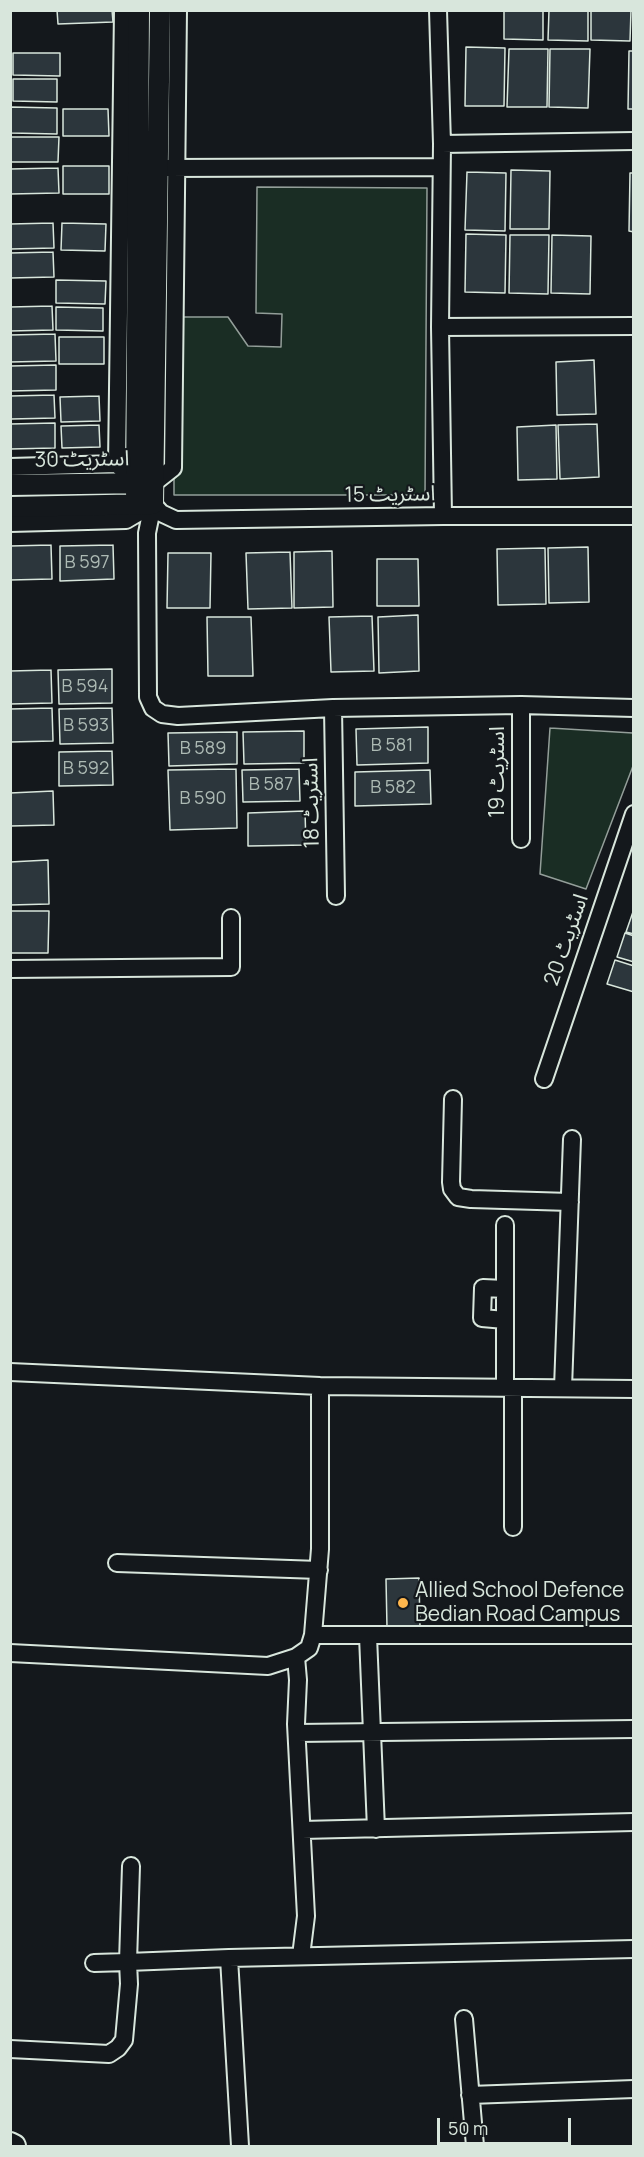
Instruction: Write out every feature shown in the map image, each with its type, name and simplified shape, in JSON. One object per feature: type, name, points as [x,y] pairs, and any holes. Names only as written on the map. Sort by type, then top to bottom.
[{"type":"street","points":[[117,464],[123,10]]},
{"type":"street","points":[[139,10],[145,483]]},
{"type":"street","points":[[160,10],[168,168]]},
{"type":"street","points":[[178,10],[144,504],[147,533],[148,697],[153,708],[162,714],[178,716],[333,708],[521,705],[633,708]]},
{"type":"street","points":[[438,10],[442,144],[440,327],[443,516]]},
{"type":"street","points":[[442,144],[633,141]]},
{"type":"street","points":[[168,168],[441,167]]},
{"type":"street","points":[[440,327],[633,326]]},
{"type":"street","points":[[10,467],[117,464],[145,483]]},
{"type":"street","name":"اسٹریٹ 30","points":[[10,485],[145,483]]},
{"type":"street","points":[[10,507],[144,504]]},
{"type":"street","points":[[10,524],[126,519],[144,504]]},
{"type":"street","name":"اسٹریٹ 15","points":[[144,504],[176,520],[633,516]]},
{"type":"street","name":"اسٹریٹ 19","points":[[521,705],[521,839]]},
{"type":"street","name":"اسٹریٹ 18","points":[[333,708],[336,896]]},
{"type":"street","name":"اسٹریٹ 20","points":[[544,1079],[633,814]]},
{"type":"street","points":[[10,969],[231,967],[231,918]]},
{"type":"street","points":[[453,1099],[451,1182],[452,1189],[458,1197],[570,1202]]},
{"type":"street","points":[[563,1388],[572,1139]]},
{"type":"street","points":[[505,1225],[505,1289],[483,1288],[482,1318],[505,1320],[513,1527]]},
{"type":"street","points":[[10,1372],[320,1386],[633,1389]]},
{"type":"street","points":[[10,1653],[268,1666],[296,1657],[309,1648],[314,1635],[319,1570],[320,1386]]},
{"type":"street","points":[[117,1563],[319,1570]]},
{"type":"street","points":[[314,1635],[633,1635]]},
{"type":"street","points":[[368,1636],[376,1829]]},
{"type":"street","points":[[296,1657],[297,1733],[306,1916],[301,1956]]},
{"type":"street","points":[[297,1733],[633,1729]]},
{"type":"street","points":[[302,1830],[633,1822]]},
{"type":"street","points":[[10,2049],[109,2054],[124,2040],[131,1866]]},
{"type":"street","points":[[94,1963],[633,1948]]},
{"type":"street","points":[[229,1958],[240,2146]]},
{"type":"street","points":[[464,2019],[475,2146]]},
{"type":"street","points":[[470,2095],[633,2089]]},
{"type":"green space","points":[[257,187],[427,188],[425,495],[174,495],[174,317],[228,317],[248,346],[281,347],[282,314],[256,313]]},
{"type":"green space","points":[[550,728],[633,733],[633,766],[586,889],[540,874]]},
{"type":"building","points":[[57,10],[112,10],[113,22],[58,24]]},
{"type":"building","points":[[504,10],[543,10],[543,40],[504,39]]},
{"type":"building","points":[[549,10],[588,10],[588,41],[548,40]]},
{"type":"building","points":[[591,10],[631,10],[630,41],[591,40]]},
{"type":"building","points":[[466,47],[505,48],[504,106],[465,106]]},
{"type":"building","points":[[509,49],[548,49],[547,107],[507,107]]},
{"type":"building","points":[[550,49],[590,49],[588,108],[549,107]]},
{"type":"building","points":[[629,51],[634,51],[634,109],[628,109]]},
{"type":"building","points":[[13,53],[60,53],[60,76],[13,75]]},
{"type":"building","points":[[13,79],[57,79],[57,102],[13,101]]},
{"type":"building","points":[[11,107],[57,108],[57,134],[11,133]]},
{"type":"building","points":[[63,109],[108,109],[109,136],[63,136]]},
{"type":"building","points":[[10,137],[59,137],[58,162],[10,162]]},
{"type":"building","points":[[63,166],[109,166],[109,194],[63,194]]},
{"type":"building","points":[[58,168],[59,193],[10,194],[10,169]]},
{"type":"building","points":[[511,170],[550,171],[549,229],[510,229]]},
{"type":"building","points":[[467,172],[506,173],[505,231],[465,230]]},
{"type":"building","points":[[630,173],[634,173],[634,232],[629,231]]},
{"type":"building","points":[[53,223],[54,248],[10,249],[10,224]]},
{"type":"building","points":[[62,223],[106,224],[105,251],[61,250]]},
{"type":"building","points":[[466,234],[506,235],[505,293],[465,292]]},
{"type":"building","points":[[510,235],[549,235],[548,294],[509,293]]},
{"type":"building","points":[[552,235],[591,236],[590,294],[551,293]]},
{"type":"building","points":[[53,252],[54,277],[10,278],[10,253]]},
{"type":"building","points":[[56,280],[106,281],[105,304],[56,303]]},
{"type":"building","points":[[52,306],[53,330],[10,331],[10,307]]},
{"type":"building","points":[[56,307],[103,308],[103,331],[56,330]]},
{"type":"building","points":[[55,334],[56,361],[10,362],[10,335]]},
{"type":"building","points":[[59,337],[104,337],[104,364],[59,364]]},
{"type":"building","points":[[594,360],[596,414],[557,415],[556,362]]},
{"type":"building","points":[[56,365],[56,390],[10,391],[10,366]]},
{"type":"building","points":[[54,395],[55,418],[11,419],[10,396]]},
{"type":"building","points":[[99,396],[100,421],[61,422],[60,397]]},
{"type":"building","points":[[55,423],[55,448],[10,449],[10,424]]},
{"type":"building","points":[[597,424],[599,477],[560,479],[558,425]]},
{"type":"building","points":[[99,425],[100,447],[62,448],[61,426]]},
{"type":"building","points":[[556,425],[557,479],[518,480],[517,427]]},
{"type":"building","points":[[51,545],[52,579],[10,580],[10,546]]},
{"type":"building","points":[[113,545],[114,579],[60,581],[60,546]]},
{"type":"building","points":[[588,547],[589,602],[549,603],[548,548]]},
{"type":"building","points":[[545,548],[546,604],[498,605],[497,549]]},
{"type":"building","points":[[332,551],[333,607],[294,608],[294,552]]},
{"type":"building","points":[[290,552],[292,608],[248,609],[246,553]]},
{"type":"building","points":[[168,553],[211,553],[210,608],[167,608]]},
{"type":"building","points":[[377,559],[418,559],[419,606],[377,606]]},
{"type":"building","points":[[418,615],[419,671],[379,673],[378,617]]},
{"type":"building","points":[[372,616],[374,671],[331,672],[329,617]]},
{"type":"building","points":[[207,617],[251,617],[253,676],[208,676]]},
{"type":"building","points":[[112,669],[112,703],[59,704],[58,670]]},
{"type":"building","points":[[51,670],[52,703],[10,704],[10,671]]},
{"type":"building","points":[[52,708],[53,741],[10,742],[10,709]]},
{"type":"building","points":[[112,708],[113,743],[60,744],[59,709]]},
{"type":"building","points":[[428,727],[428,763],[357,765],[356,729]]},
{"type":"building","points":[[304,731],[304,763],[244,764],[243,732]]},
{"type":"building","points":[[237,732],[237,764],[169,766],[168,733]]},
{"type":"building","points":[[112,751],[113,785],[59,786],[59,752]]},
{"type":"building","points":[[236,769],[237,828],[170,830],[168,770]]},
{"type":"building","points":[[299,769],[300,801],[243,802],[242,770]]},
{"type":"building","points":[[430,770],[431,804],[355,806],[355,772]]},
{"type":"building","points":[[53,791],[54,825],[10,826],[10,793]]},
{"type":"building","points":[[305,811],[306,845],[248,846],[248,813]]},
{"type":"building","points":[[48,860],[49,904],[10,905],[10,862]]},
{"type":"building","points":[[634,909],[634,934],[626,932]]},
{"type":"building","points":[[10,911],[49,911],[48,953],[10,953]]},
{"type":"building","points":[[625,933],[634,936],[634,962],[617,957]]},
{"type":"building","points":[[615,960],[634,966],[634,992],[607,984]]},
{"type":"building","name":"Allied School Defence Bedian Road Campus","points":[[419,1578],[420,1627],[387,1628],[386,1579]]},
{"type":"place","name":"Allied School Defence Bedian Road Campus","points":[[403,1603]]}]
